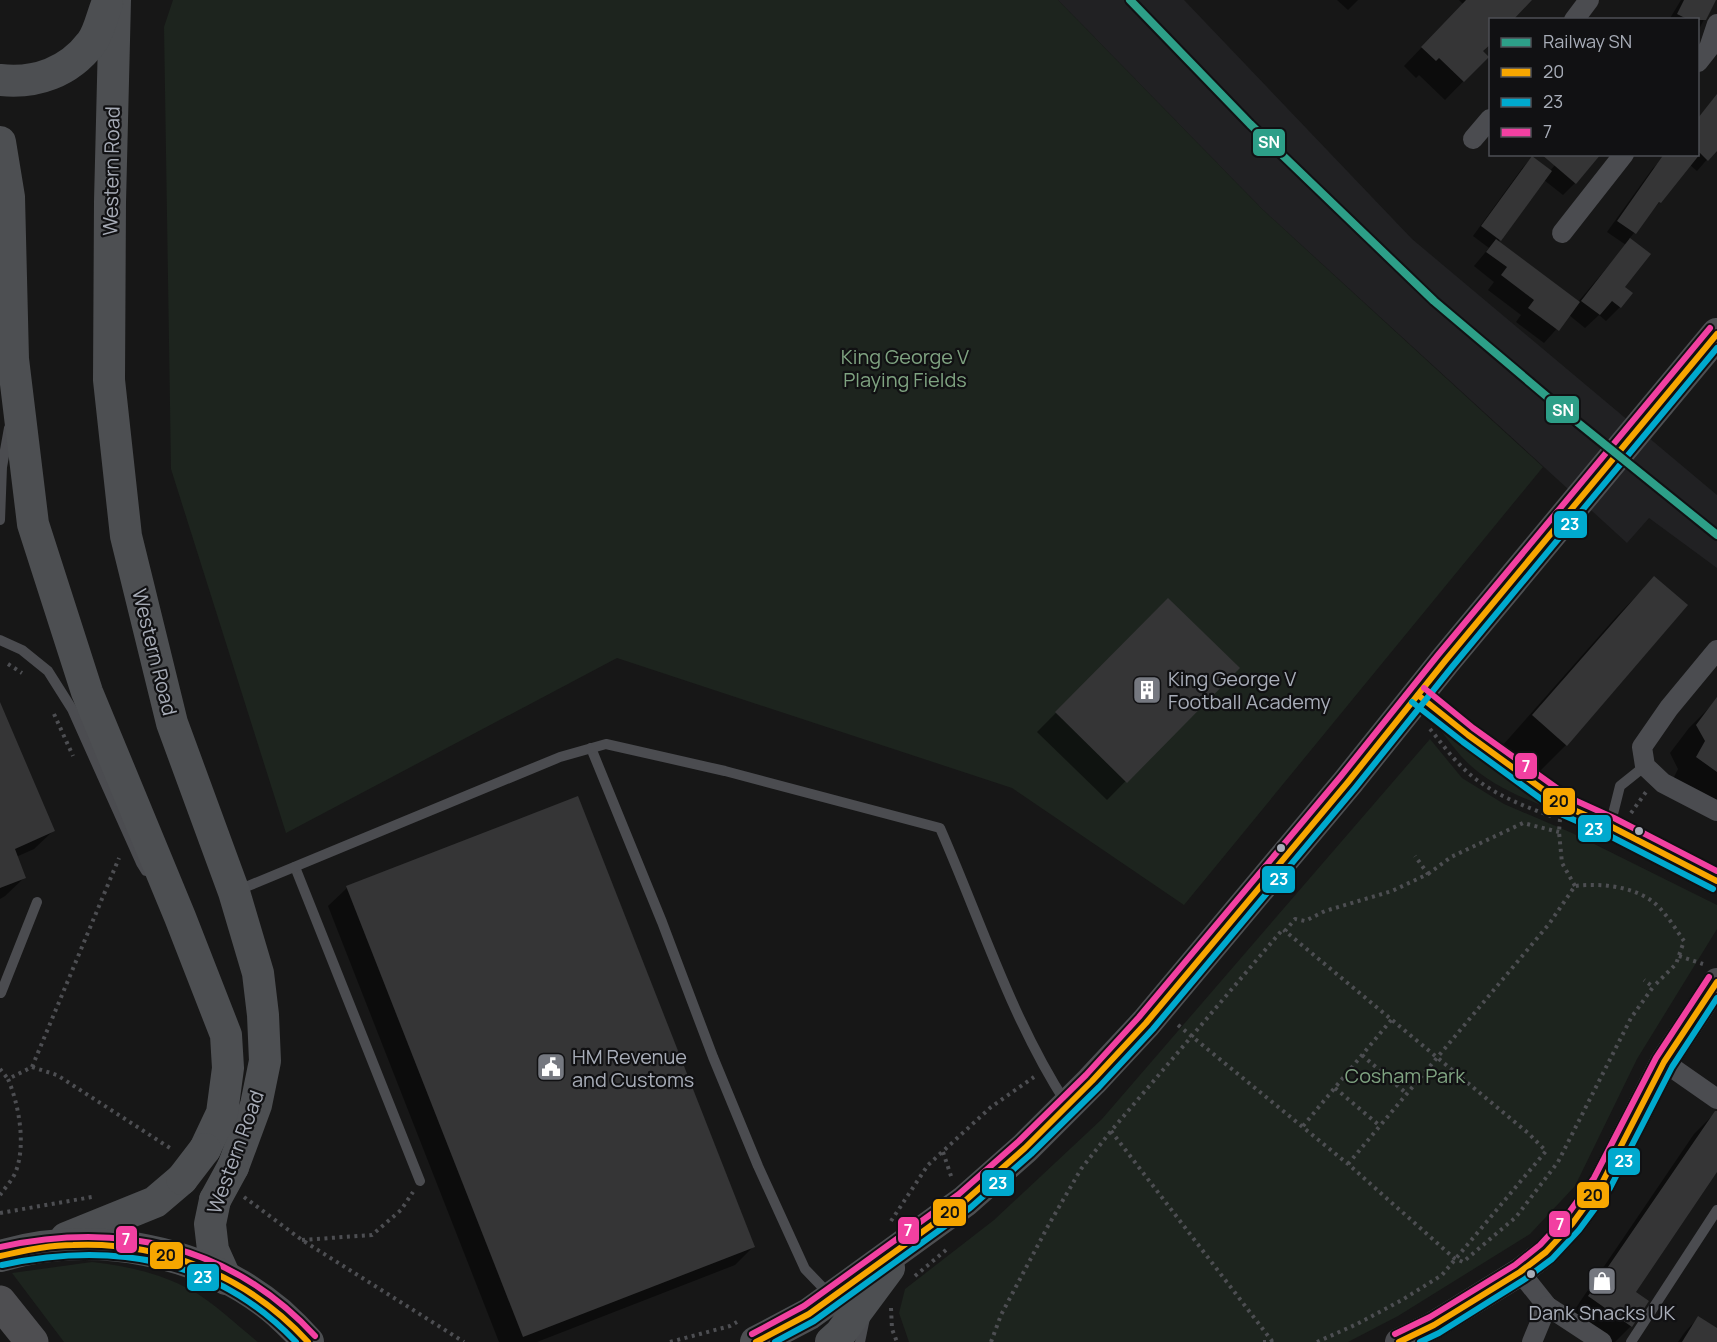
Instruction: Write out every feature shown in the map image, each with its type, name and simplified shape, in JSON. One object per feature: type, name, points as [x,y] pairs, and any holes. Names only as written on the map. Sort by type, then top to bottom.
[{"type":"highway","points":[[0,1302],[31,1340]]},
{"type":"main road","points":[[0,80],[40,78],[64,69],[93,42],[108,0]]},
{"type":"main road","name":"Western Road","points":[[115,0],[110,202],[109,380],[126,536],[172,723],[234,892],[258,973],[263,1015],[265,1061],[256,1105],[229,1187],[210,1224],[213,1250],[226,1279]]},
{"type":"main road","name":"Western Road","points":[[0,142],[9,197],[16,394],[33,524],[87,692],[226,1035],[228,1068],[222,1113],[190,1161],[155,1202],[49,1245]]},
{"type":"main road","points":[[756,1342],[820,1306],[965,1201],[1068,1106],[1146,1023],[1348,783],[1606,466],[1717,334]]},
{"type":"main road","points":[[845,1340],[880,1300],[910,1241]]},
{"type":"main road","points":[[0,1256],[49,1245],[101,1244],[145,1249],[203,1267],[243,1288],[279,1312],[308,1342]]},
{"type":"street","points":[[1576,18],[1589,0]]},
{"type":"street","points":[[1699,61],[1709,48],[1717,24]]},
{"type":"street","points":[[1473,139],[1489,121]]},
{"type":"street","points":[[1562,233],[1622,156]]},
{"type":"street","points":[[1717,650],[1642,747],[1645,766],[1663,783],[1717,811]]},
{"type":"street","points":[[1399,1342],[1434,1325],[1521,1272],[1546,1252],[1572,1224],[1602,1183],[1710,973]]},
{"type":"street","points":[[1664,1062],[1717,1099]]},
{"type":"street","points":[[1521,1272],[1547,1306],[1602,1342]]},
{"type":"street","points":[[820,1306],[845,1340]]},
{"type":"street","points":[[1532,1342],[1547,1306]]},
{"type":"lane","points":[[0,520],[2,467],[16,394]]},
{"type":"lane","points":[[0,640],[22,650],[48,671],[72,709],[141,864],[180,917]]},
{"type":"lane","points":[[1418,695],[1468,735],[1568,807],[1717,881]]},
{"type":"lane","points":[[234,892],[560,757],[591,748],[606,744],[703,766],[940,828],[1023,1026],[1045,1070],[1068,1106]]},
{"type":"lane","points":[[591,748],[663,922],[713,1057],[820,1306]]},
{"type":"lane","points":[[1610,826],[1620,786],[1645,766]]},
{"type":"lane","points":[[295,867],[420,1181]]},
{"type":"lane","points":[[0,991],[1,993],[38,902]]},
{"type":"lane","points":[[1631,1342],[1717,1210]]},
{"type":"path","points":[[0,659],[26,677]]},
{"type":"path","points":[[54,714],[77,765]]},
{"type":"path","points":[[1430,729],[1459,764],[1493,791],[1560,820],[1562,863],[1575,886]]},
{"type":"path","points":[[1627,817],[1647,790]]},
{"type":"path","points":[[1286,931],[1295,919],[1305,921],[1325,911],[1392,891],[1428,874],[1451,857],[1523,824],[1559,832]]},
{"type":"path","points":[[1415,856],[1428,874]]},
{"type":"path","points":[[32,1068],[119,858],[125,868]]},
{"type":"path","points":[[1178,1025],[1303,1126],[1454,1258],[1463,1262],[1516,1217],[1558,1162],[1631,1018],[1653,987],[1676,964],[1684,941],[1653,902],[1639,894],[1597,884],[1575,886]]},
{"type":"path","points":[[1348,1164],[1549,924],[1575,886]]},
{"type":"path","points":[[991,1342],[1001,1315],[1081,1169],[1283,929],[1546,1150],[1442,1275],[1358,1324],[1317,1342]]},
{"type":"path","points":[[1679,956],[1710,973]]},
{"type":"path","points":[[1644,980],[1653,987]]},
{"type":"path","points":[[1303,1126],[1392,1019]]},
{"type":"path","points":[[1362,1055],[1407,1094]]},
{"type":"path","points":[[8,1079],[32,1068],[57,1075],[190,1161]]},
{"type":"path","points":[[0,1069],[15,1094],[21,1143],[16,1173],[0,1195]]},
{"type":"path","points":[[953,1183],[943,1152],[991,1107],[1045,1070]]},
{"type":"path","points":[[1335,1088],[1380,1126]]},
{"type":"path","points":[[1111,1131],[1273,1342]]},
{"type":"path","points":[[302,1240],[372,1235],[401,1210],[420,1181]]},
{"type":"path","points":[[229,1187],[302,1240],[464,1342]]},
{"type":"path","points":[[0,1213],[95,1196]]},
{"type":"path","points":[[909,1281],[953,1245]]},
{"type":"path","points":[[880,1300],[897,1342]]},
{"type":"path","points":[[1263,1342],[1273,1342]]},
{"type":"shaded area","points":[[1058,0],[1184,0],[1412,239],[1717,495],[1717,568],[1649,518],[1627,543],[1262,209]]},
{"type":"green space","name":"King George V Playing Fields","points":[[173,0],[1058,0],[1262,209],[1543,467],[1184,905],[1012,788],[617,658],[286,833],[171,469],[164,27]]},
{"type":"green space","points":[[1441,724],[1491,764],[1559,810],[1558,812],[1506,790],[1482,775],[1455,749],[1438,727]]},
{"type":"green space","name":"Cosham Park","points":[[1430,739],[1462,778],[1504,804],[1572,833],[1717,905],[1717,929],[1637,1059],[1575,1186],[1530,1234],[1398,1316],[1348,1342],[909,1342],[899,1313],[905,1289],[994,1220],[1102,1119]]},
{"type":"green space","points":[[92,1262],[143,1271],[179,1284],[208,1301],[258,1342],[64,1342],[12,1273]]},
{"type":"building","points":[[1466,0],[1532,0],[1515,18],[1489,18],[1489,46],[1483,51],[1489,57],[1464,82],[1439,58],[1436,61],[1421,47]]},
{"type":"building","points":[[1684,0],[1716,0],[1706,20],[1685,18],[1677,14]]},
{"type":"building","points":[[1717,94],[1717,151],[1708,161],[1699,152],[1699,117]]},
{"type":"building","points":[[1532,156],[1552,171],[1501,241],[1481,226]]},
{"type":"building","points":[[1543,156],[1599,156],[1576,184]]},
{"type":"building","points":[[1663,156],[1698,156],[1661,203],[1659,202],[1636,234],[1617,221]]},
{"type":"building","points":[[1630,238],[1651,254],[1625,287],[1633,293],[1621,308],[1612,301],[1600,315],[1581,301]]},
{"type":"building","points":[[1496,239],[1580,302],[1559,331],[1528,308],[1534,300],[1501,275],[1507,267],[1486,252]]},
{"type":"building","points":[[1654,576],[1688,605],[1567,746],[1532,715]]},
{"type":"building","name":"King George V Football Academy","points":[[1168,598],[1240,668],[1127,783],[1055,712]]},
{"type":"building","points":[[1717,697],[1717,772],[1696,757],[1705,741],[1696,725]]},
{"type":"building","points":[[0,702],[55,831],[15,849],[26,878],[0,888]]},
{"type":"building","name":"HM Revenue and Customs","points":[[578,796],[755,1247],[523,1337],[346,886]]},
{"type":"building","points":[[1717,1111],[1717,1172],[1636,1292],[1649,1301],[1632,1327],[1588,1296]]},
{"type":"building","points":[[1698,1316],[1717,1328],[1717,1342],[1682,1342]]},
{"type":"rail line","name":"SN","points":[[1130,0],[1250,124],[1434,301],[1577,422],[1717,535]]},
{"type":"transit line","name":"7","points":[[752,1334],[804,1306],[959,1194],[1019,1141],[1086,1075],[1139,1017],[1341,776],[1438,655],[1710,328]]},
{"type":"transit line","name":"20","points":[[756,1342],[809,1314],[965,1201],[1025,1148],[1092,1081],[1146,1023],[1348,782],[1445,661],[1717,334]]},
{"type":"transit line","name":"23","points":[[775,1342],[814,1321],[970,1208],[1031,1154],[1099,1087],[1153,1029],[1355,788],[1452,667],[1717,348]]},
{"type":"transit line","name":"7","points":[[1424,688],[1473,728],[1572,799],[1717,871]]},
{"type":"transit line","name":"20","points":[[1418,695],[1468,735],[1567,807],[1610,826],[1717,881]]},
{"type":"transit line","name":"23","points":[[1412,702],[1563,815],[1606,834],[1713,889]]},
{"type":"transit line","name":"7","points":[[1395,1334],[1430,1317],[1515,1265],[1540,1245],[1565,1218],[1594,1178],[1656,1058],[1709,977]]},
{"type":"transit line","name":"20","points":[[1399,1342],[1434,1325],[1520,1272],[1546,1252],[1572,1224],[1602,1183],[1664,1062],[1717,982]]},
{"type":"transit line","name":"23","points":[[1420,1342],[1439,1333],[1525,1279],[1552,1259],[1579,1230],[1610,1188],[1672,1067],[1717,998]]},
{"type":"transit line","name":"7","points":[[0,1247],[44,1240],[87,1237],[130,1239],[170,1247],[209,1261],[247,1280],[282,1305],[315,1336]]},
{"type":"transit line","name":"20","points":[[0,1256],[64,1245],[106,1245],[139,1249],[171,1257],[201,1267],[231,1281],[258,1298],[308,1342]]},
{"type":"transit line","name":"23","points":[[2,1265],[43,1258],[83,1255],[122,1257],[160,1263],[197,1274],[232,1291],[265,1314],[296,1342]]},
{"type":"place","name":"King George V Football Academy","points":[[1147,690]]},
{"type":"place","name":"HM Revenue and Customs","points":[[551,1067]]},
{"type":"place","name":"Dank Snacks UK","points":[[1602,1281]]}]
